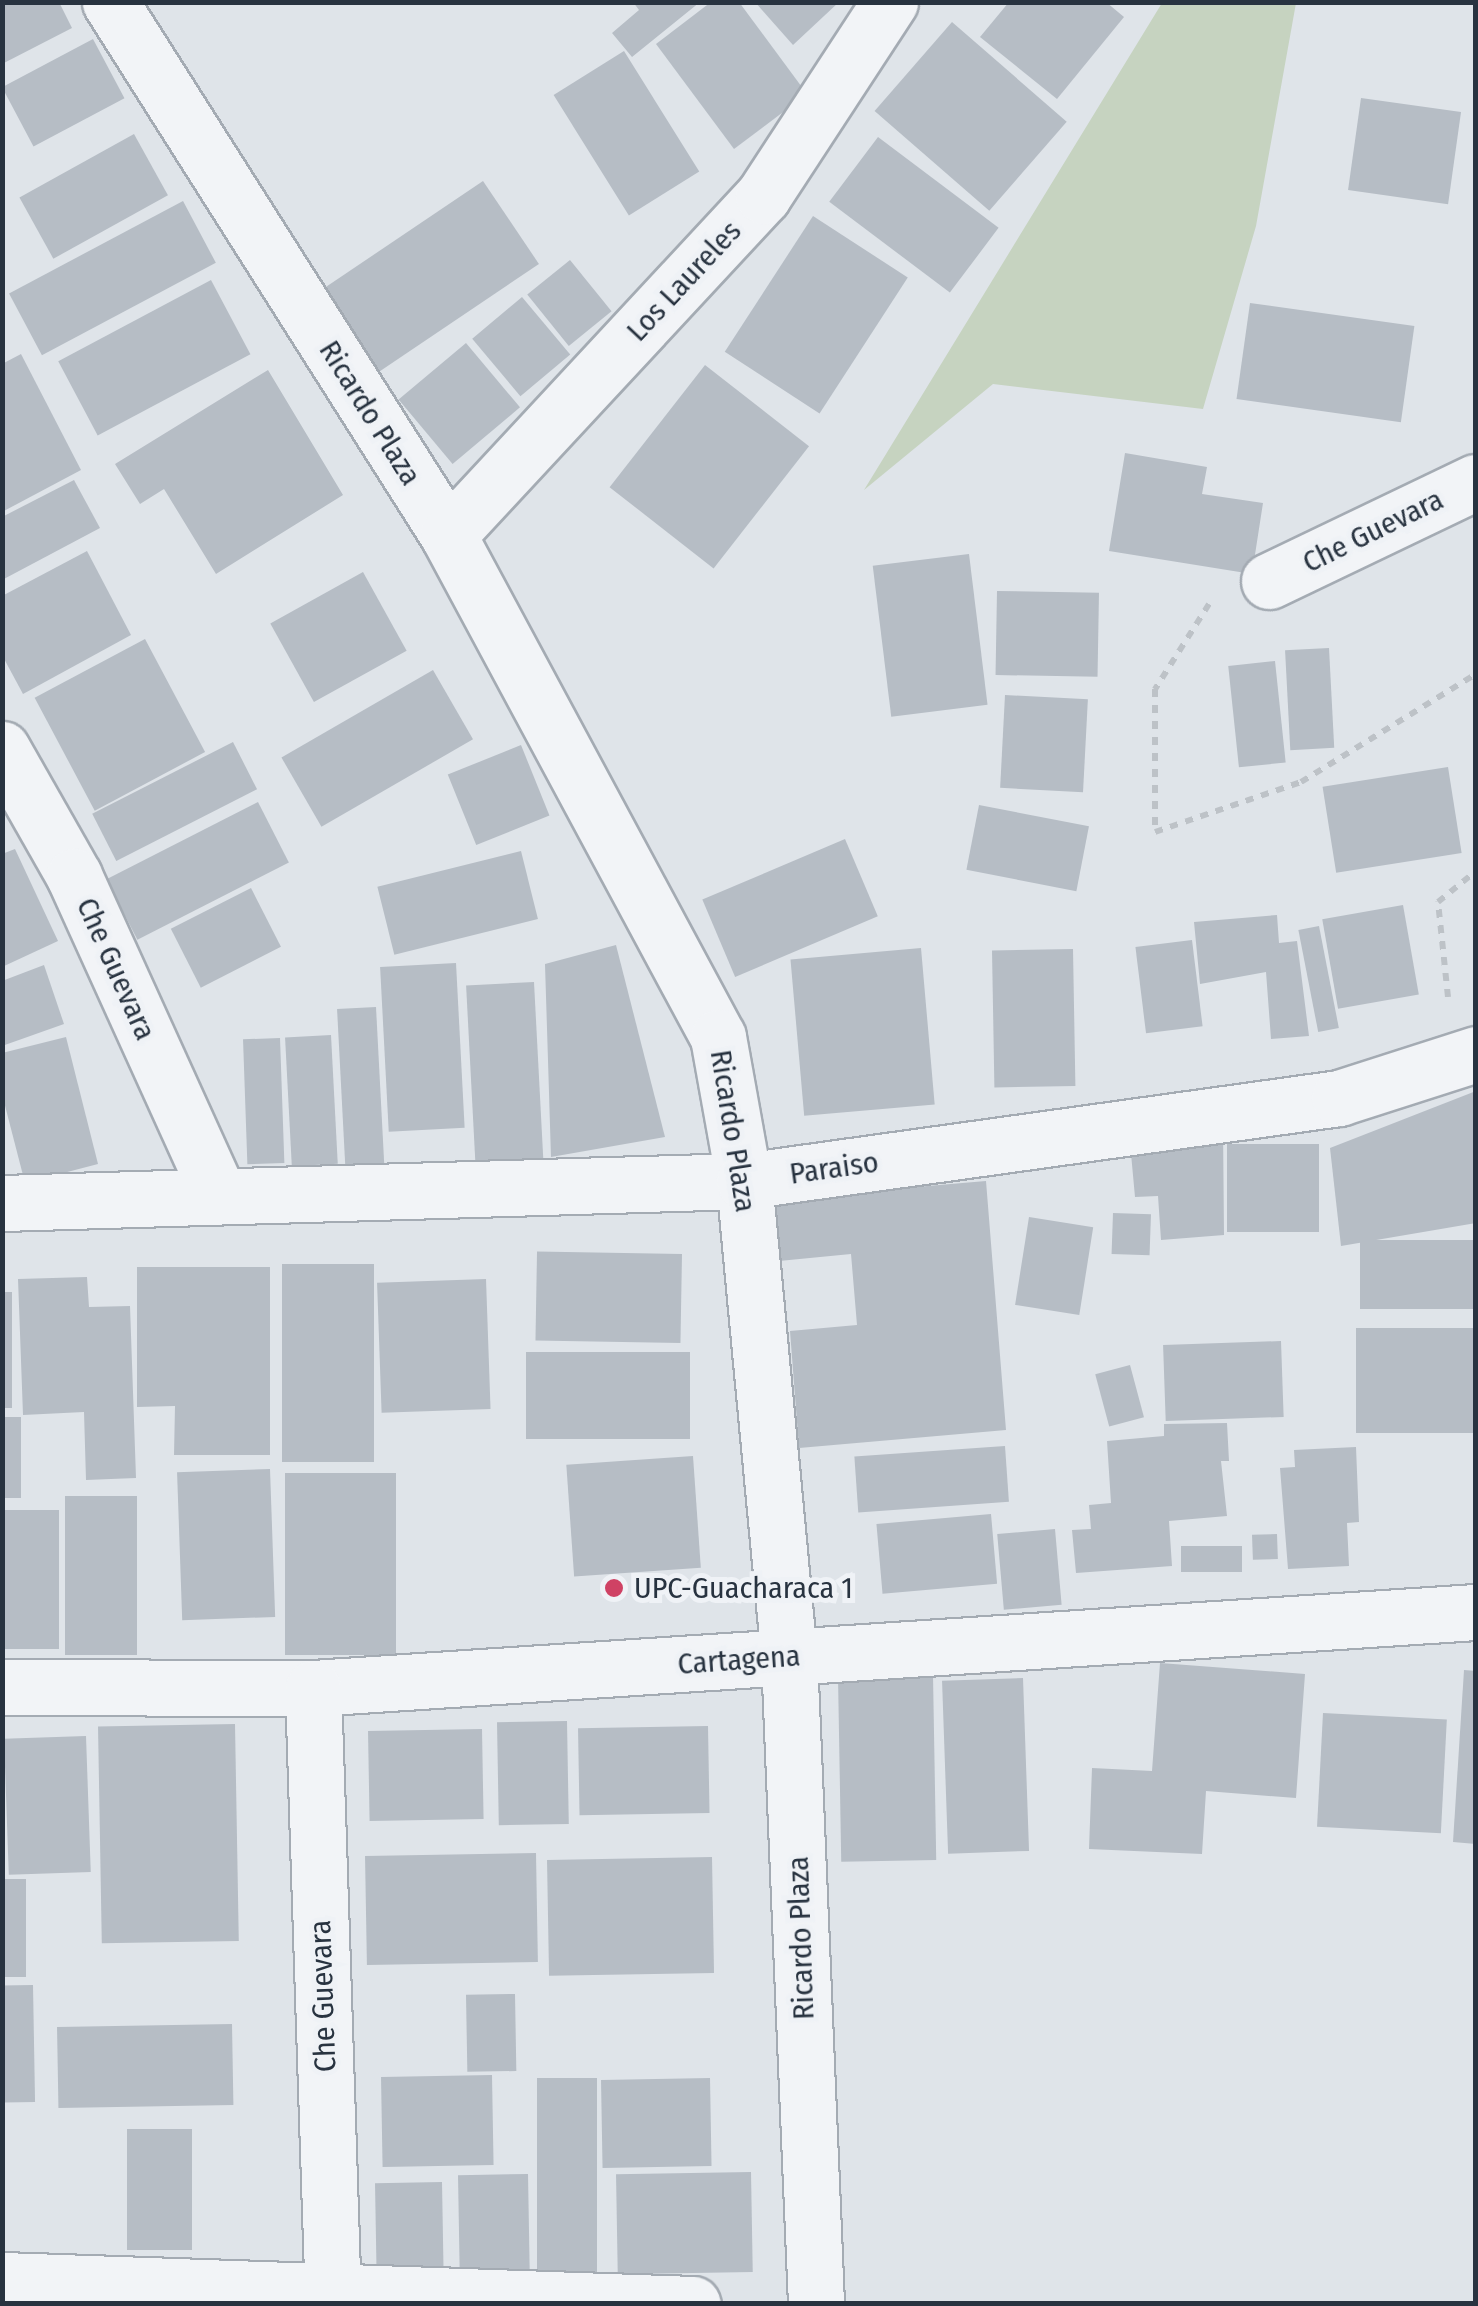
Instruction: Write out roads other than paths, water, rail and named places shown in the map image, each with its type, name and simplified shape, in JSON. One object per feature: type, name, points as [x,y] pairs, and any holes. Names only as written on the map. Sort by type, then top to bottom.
[{"type":"street","name":"Ricardo Plaza","points":[[110,2],[448,535],[718,1037],[744,1181],[790,1657],[816,2304]]},
{"type":"street","name":"Los Laureles","points":[[448,535],[763,196],[890,2]]},
{"type":"street","name":"Che Guevara","points":[[1270,581],[1476,482]]},
{"type":"street","name":"Che Guevara","points":[[2,748],[74,876],[218,1194]]},
{"type":"street","name":"Paraiso","points":[[2,1203],[744,1181],[1339,1098],[1462,1032]]},
{"type":"street","name":"Cartagena","points":[[2,1687],[313,1688],[1476,1612]]},
{"type":"street","name":"Che Guevara","points":[[313,1688],[333,2298]]},
{"type":"street","points":[[2,2280],[333,2298],[693,2304]]},
{"type":"place","name":"UPC-Guacharaca 1","points":[[614,1588]]}]
